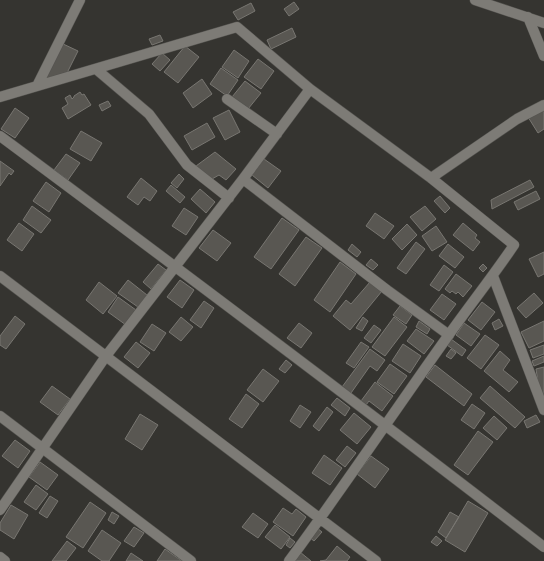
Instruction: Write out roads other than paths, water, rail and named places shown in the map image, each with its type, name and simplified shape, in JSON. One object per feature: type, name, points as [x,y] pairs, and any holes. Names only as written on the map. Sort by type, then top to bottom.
[{"type":"street","points":[[37,86],[80,0]]},
{"type":"street","points":[[475,0],[544,23]]},
{"type":"street","points":[[528,17],[544,56]]},
{"type":"street","points":[[0,97],[237,27],[310,88],[431,178],[514,245],[449,335],[321,519],[289,561]]},
{"type":"street","points":[[96,69],[148,114],[187,165],[229,198]]},
{"type":"street","points":[[0,510],[106,356],[229,198],[310,88]]},
{"type":"street","points":[[227,99],[276,134]]},
{"type":"street","points":[[431,178],[516,119],[544,105]]},
{"type":"street","points":[[0,136],[176,266],[544,547]]},
{"type":"street","points":[[243,179],[387,290],[449,335]]},
{"type":"street","points":[[0,276],[376,561]]},
{"type":"street","points":[[493,276],[544,410]]},
{"type":"street","points":[[0,416],[191,561]]},
{"type":"street","points":[[0,557],[5,561]]}]
